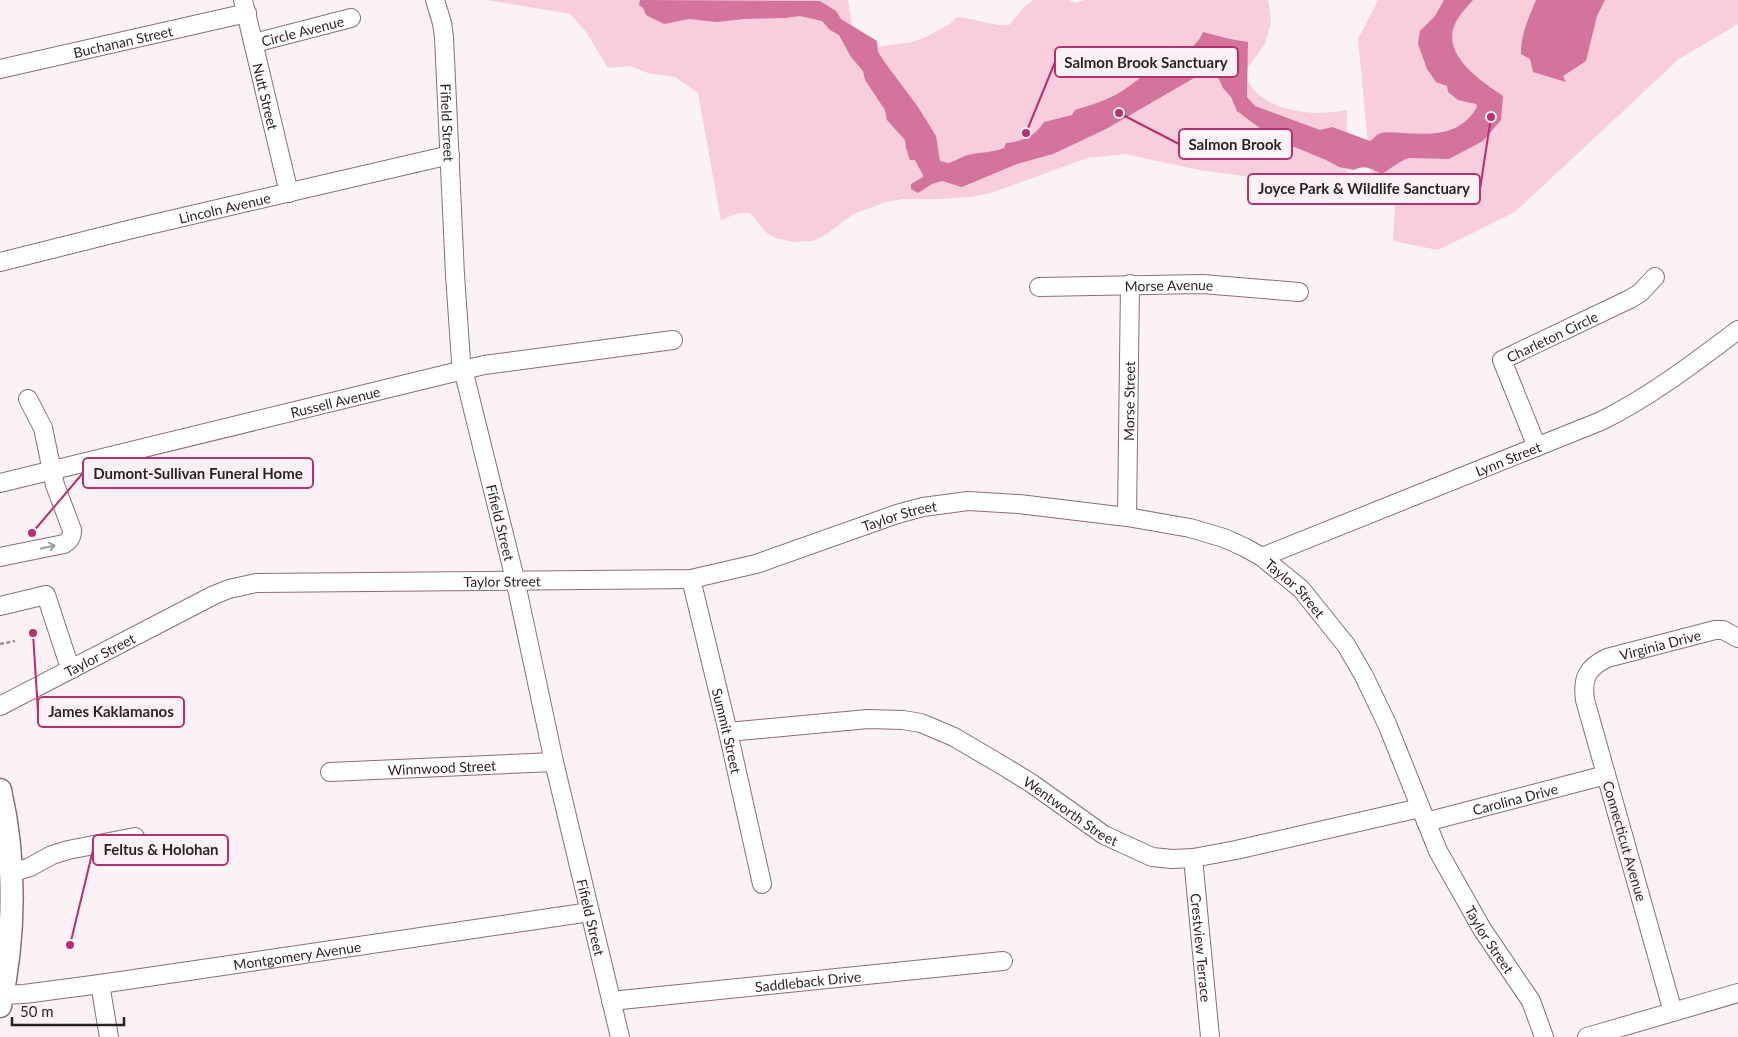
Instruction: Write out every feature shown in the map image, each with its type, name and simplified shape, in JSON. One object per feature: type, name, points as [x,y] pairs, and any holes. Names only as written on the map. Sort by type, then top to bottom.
[{"type":"main road","points":[[0,790],[7,828],[7,881],[1,1000]]},
{"type":"street","name":"Fifield Street","points":[[435,0],[444,36],[455,275],[463,370],[515,579],[554,762],[620,1037]]},
{"type":"street","name":"Nutt Street","points":[[245,6],[289,193]]},
{"type":"street","name":"Buchanan Street","points":[[0,69],[245,6]]},
{"type":"street","name":"Circle Avenue","points":[[254,42],[351,18]]},
{"type":"street","name":"Lincoln Avenue","points":[[0,262],[450,155]]},
{"type":"street","name":"Charleton Circle","points":[[1537,447],[1502,360],[1630,299],[1640,293],[1655,277]]},
{"type":"street","name":"Morse Street","points":[[1127,517],[1130,284]]},
{"type":"street","name":"Morse Avenue","points":[[1039,287],[1202,284],[1299,292]]},
{"type":"street","name":"Lynn Street","points":[[1262,557],[1601,421],[1629,406],[1704,356],[1738,330]]},
{"type":"street","name":"Russell Avenue","points":[[0,483],[463,370],[496,363],[673,340]]},
{"type":"street","points":[[0,558],[64,544],[71,538],[72,530],[56,491],[43,428],[28,399]]},
{"type":"street","name":"Taylor Street","points":[[0,706],[214,595],[242,585],[275,582],[691,579],[756,564],[897,514],[946,503],[992,502],[1127,517],[1207,532],[1244,547],[1262,557],[1301,589],[1346,645],[1364,676],[1387,724],[1438,851],[1469,906],[1531,1001],[1544,1037]]},
{"type":"street","name":"Summit Street","points":[[691,579],[762,884]]},
{"type":"street","points":[[0,606],[46,595],[72,669]]},
{"type":"street","name":"Virginia Drive","points":[[1589,670],[1607,658],[1715,630],[1723,630],[1737,637]]},
{"type":"street","name":"Connecticut Avenue","points":[[1589,670],[1585,680],[1585,700],[1673,1012]]},
{"type":"street","name":"Wentworth Street","points":[[728,732],[868,719],[903,720],[921,723],[954,737],[1000,764],[1104,835],[1152,857],[1172,859],[1193,858],[1423,815]]},
{"type":"street","name":"Winnwood Street","points":[[330,772],[554,762]]},
{"type":"street","name":"Carolina Drive","points":[[1423,815],[1606,775]]},
{"type":"street","points":[[7,881],[52,855],[135,837]]},
{"type":"street","name":"Crestview Terrace","points":[[1193,858],[1210,1037]]},
{"type":"street","name":"Montgomery Avenue","points":[[1,1000],[24,994],[590,912]]},
{"type":"street","name":"Saddleback Drive","points":[[611,1001],[1003,961]]},
{"type":"street","points":[[100,984],[109,1037]]},
{"type":"street","points":[[1587,1037],[1738,993]]},
{"type":"path","points":[[0,644],[15,641]]},
{"type":"shaded area","points":[[487,0],[848,0],[852,27],[877,47],[912,42],[924,38],[950,24],[957,17],[998,25],[1009,25],[1024,7],[1033,0],[1069,0],[1075,3],[1085,0],[1268,0],[1271,21],[1265,44],[1247,68],[1248,42],[1242,72],[1258,94],[1289,109],[1312,113],[1347,110],[1346,177],[1268,179],[1199,170],[1125,154],[1087,158],[991,193],[969,197],[903,199],[886,202],[853,214],[827,234],[812,241],[794,242],[776,238],[767,233],[750,213],[735,214],[721,221],[698,93],[675,77],[648,73],[630,66],[608,68],[586,32],[570,14]]},
{"type":"shaded area","points":[[640,0],[820,1],[836,11],[841,19],[877,41],[878,52],[918,107],[936,136],[940,161],[949,163],[968,155],[1004,148],[1006,143],[1018,141],[1032,135],[1044,122],[1072,115],[1075,110],[1117,94],[1147,73],[1188,50],[1200,38],[1203,32],[1248,42],[1247,97],[1255,106],[1320,130],[1332,127],[1370,141],[1378,135],[1390,132],[1424,134],[1444,132],[1463,124],[1477,107],[1476,104],[1458,100],[1448,92],[1447,86],[1436,82],[1427,69],[1418,44],[1420,31],[1435,16],[1444,0],[1473,0],[1456,22],[1452,34],[1453,45],[1465,65],[1484,83],[1503,96],[1501,120],[1483,141],[1449,159],[1409,158],[1382,174],[1365,167],[1354,170],[1339,167],[1285,143],[1261,129],[1237,111],[1231,97],[1223,88],[1219,79],[1212,74],[1201,74],[1106,129],[1053,154],[1017,164],[962,187],[942,181],[932,184],[918,193],[911,189],[911,184],[923,177],[923,175],[915,160],[910,160],[905,140],[887,120],[885,110],[865,80],[863,71],[851,57],[839,35],[830,30],[822,21],[800,16],[717,22],[689,19],[664,24],[646,15],[643,8],[639,5]]},
{"type":"shaded area","points":[[1378,0],[1738,0],[1738,24],[1679,59],[1515,212],[1438,250],[1393,241],[1397,175],[1371,176],[1358,39]]},
{"type":"shaded area","points":[[1536,0],[1605,0],[1597,16],[1586,61],[1563,76],[1566,82],[1533,72],[1530,59],[1521,54],[1523,33]]},
{"type":"place","name":"Salmon Brook","points":[[1119,113]]},
{"type":"place","name":"Joyce Park & Wildlife Sanctuary","points":[[1491,117]]},
{"type":"place","name":"Salmon Brook Sanctuary","points":[[1026,133]]},
{"type":"place","name":"Dumont-Sullivan Funeral Home","points":[[32,533]]},
{"type":"place","name":"James Kaklamanos","points":[[33,633]]},
{"type":"place","name":"Feltus & Holohan","points":[[70,945]]}]
